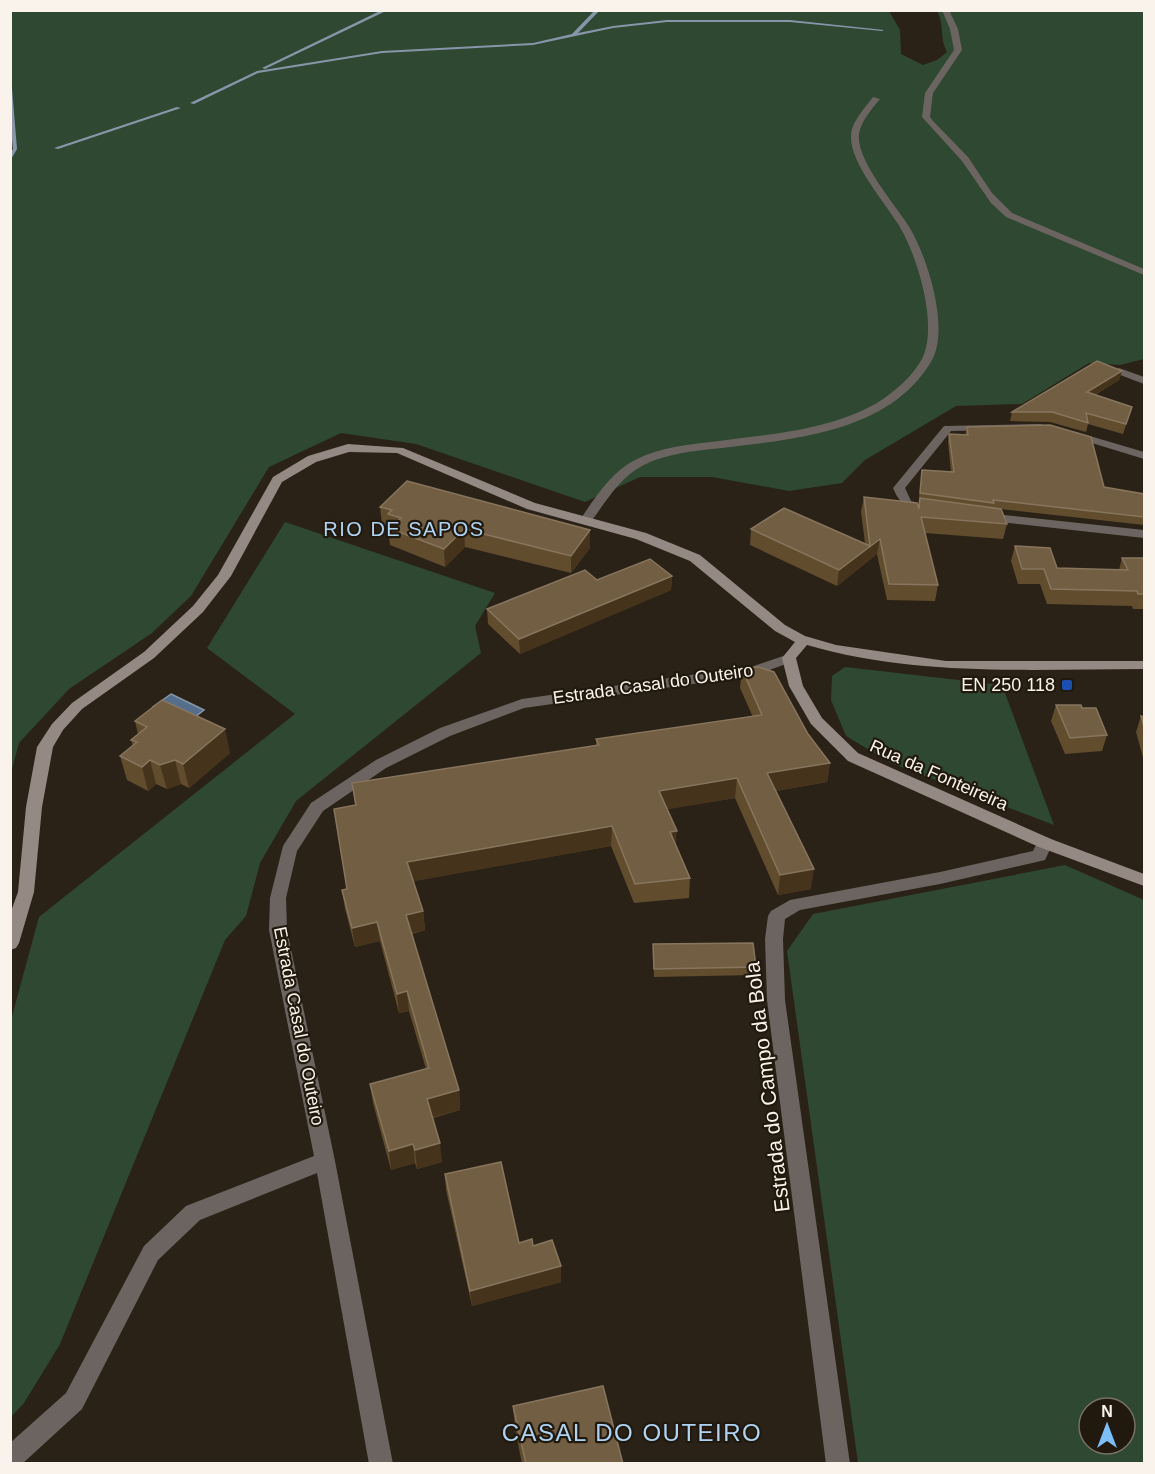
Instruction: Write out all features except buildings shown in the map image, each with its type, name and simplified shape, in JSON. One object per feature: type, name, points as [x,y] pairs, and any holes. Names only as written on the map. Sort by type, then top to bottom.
[{"type":"main road","points":[[10,943],[26,892],[34,807],[45,747],[57,727],[77,706],[149,655],[198,609],[224,576],[277,480],[312,459],[348,448],[399,450],[531,506],[641,536],[695,558],[780,628],[804,640],[835,649],[946,664],[1144,665]]},
{"type":"main road","points":[[789,658],[804,640]]},
{"type":"main road","name":"Rua da Fonteireira","points":[[789,658],[796,686],[816,721],[853,757],[1045,843],[1144,880]]},
{"type":"street","points":[[945,10],[954,29],[958,50],[929,93],[926,117],[934,129],[966,159],[991,201],[1009,215],[1144,272]]},
{"type":"street","points":[[586,520],[618,478],[637,463],[681,448],[790,435],[854,418],[905,391],[926,360],[933,345],[934,324],[920,267],[908,232],[859,153],[854,135],[864,114],[876,99]]},
{"type":"street","points":[[1119,371],[1144,381]]},
{"type":"street","points":[[937,512],[916,508],[906,503],[899,488],[942,432],[948,428],[964,426],[1054,429],[1144,456]]},
{"type":"street","points":[[971,515],[1144,534]]},
{"type":"street","name":"Estrada Casal do Outeiro","points":[[381,1464],[325,1161],[278,930],[278,898],[289,850],[317,807],[381,764],[445,732],[522,704],[756,670],[789,658]]},
{"type":"street","name":"Estrada do Campo da Bola","points":[[838,1464],[776,999],[774,939],[777,916],[796,904],[940,878],[1039,856],[1045,843]]},
{"type":"street","points":[[10,1459],[74,1401],[151,1252],[193,1213],[325,1161]]},
{"type":"green space","points":[[10,11],[889,11],[900,30],[901,54],[923,65],[937,60],[947,52],[937,11],[1144,11],[1144,359],[1120,365],[1089,363],[1022,404],[956,406],[865,460],[842,483],[789,491],[712,477],[640,477],[585,502],[416,444],[341,433],[269,467],[191,596],[152,633],[69,689],[19,743],[11,773]]},
{"type":"green space","points":[[285,522],[495,593],[475,626],[481,653],[296,801],[260,863],[246,916],[225,940],[60,1344],[24,1403],[11,1417],[11,1020],[39,917],[295,714],[207,648]]},
{"type":"green space","points":[[845,667],[1002,685],[1054,825],[891,763],[846,736],[831,700],[832,676]]},
{"type":"green space","points":[[1065,865],[1144,900],[1144,1463],[858,1463],[787,951],[813,914]]},
{"type":"water","points":[[171,694],[204,710],[186,724],[153,707]]},
{"type":"waterway","points":[[264,68],[386,10]]},
{"type":"waterway","points":[[574,35],[598,10]]},
{"type":"waterway","points":[[574,35],[613,27],[667,21],[790,21],[882,30]]},
{"type":"waterway","points":[[192,103],[257,72],[382,52],[533,44],[574,35]]},
{"type":"waterway","points":[[10,88],[15,149],[10,160]]},
{"type":"waterway","points":[[56,148],[179,108]]},
{"type":"place","name":"EN 250 118","points":[[1067,685]]},
{"type":"district","name":"RIO DE SAPOS","points":[[404,529]]},
{"type":"district","name":"CASAL DO OUTEIRO","points":[[632,1432]]}]
